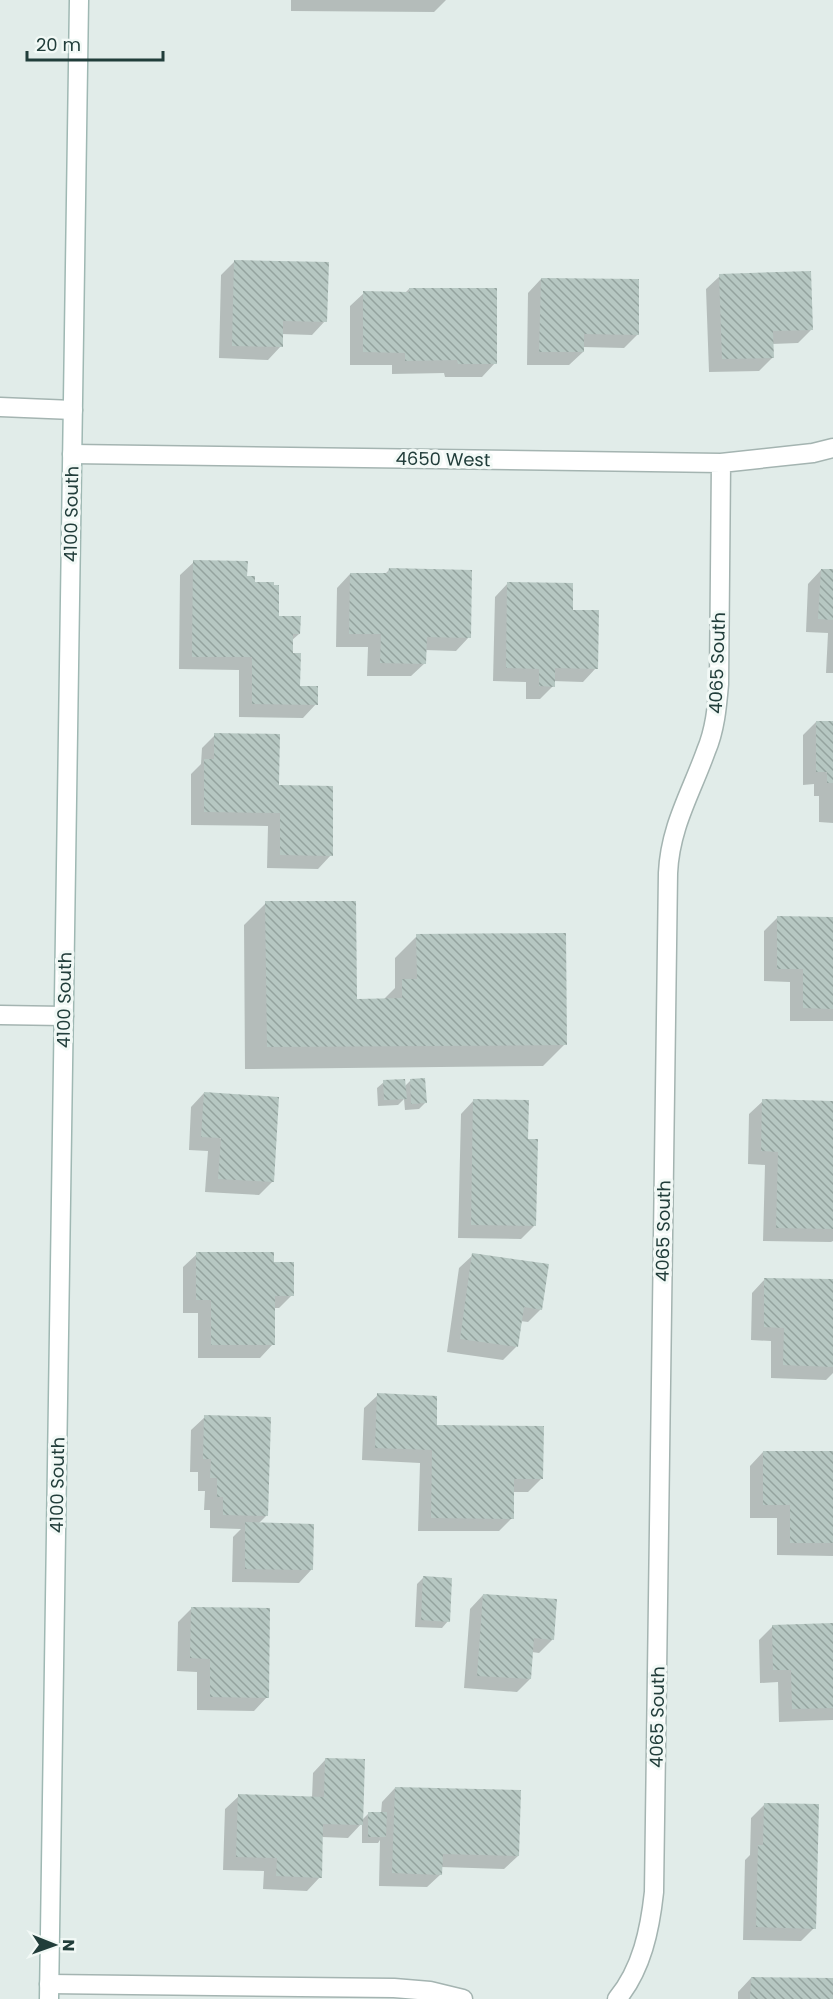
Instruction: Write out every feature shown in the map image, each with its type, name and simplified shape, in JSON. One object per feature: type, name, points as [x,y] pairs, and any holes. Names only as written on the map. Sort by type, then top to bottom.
[{"type":"street","name":"4100 South","points":[[49,1991],[79,0]]},
{"type":"street","points":[[0,407],[73,410]]},
{"type":"street","name":"4650 West","points":[[72,454],[721,463],[813,453],[833,448]]},
{"type":"street","name":"4065 South","points":[[617,1999],[636,1967],[646,1942],[654,1892],[668,873],[673,834],[707,750],[717,707],[721,463]]},
{"type":"street","points":[[0,1015],[64,1016]]},
{"type":"street","points":[[49,1991],[394,1988],[430,1991],[463,1999]]},
{"type":"building","points":[[234,260],[329,262],[327,322],[283,321],[283,347],[232,346]]},
{"type":"building","points":[[811,271],[813,330],[773,331],[774,358],[722,359],[719,274]]},
{"type":"building","points":[[541,278],[639,279],[639,335],[584,334],[584,352],[539,352]]},
{"type":"building","points":[[409,288],[497,288],[497,364],[458,364],[457,360],[405,361],[405,353],[363,352],[363,291],[409,292]]},
{"type":"building","points":[[193,560],[248,561],[247,576],[255,576],[255,582],[274,582],[274,585],[279,585],[279,616],[301,616],[300,634],[293,634],[293,653],[301,653],[300,686],[318,686],[318,705],[252,704],[252,657],[192,657]]},
{"type":"building","points":[[389,568],[472,570],[471,638],[427,637],[426,664],[380,663],[381,634],[349,634],[350,573],[388,573]]},
{"type":"building","points":[[821,569],[833,569],[833,620],[818,619]]},
{"type":"building","points":[[507,582],[573,583],[573,610],[599,610],[598,669],[555,668],[555,687],[539,686],[539,669],[506,668]]},
{"type":"building","points":[[816,721],[833,721],[833,783],[827,783],[827,772],[816,772]]},
{"type":"building","points":[[214,733],[280,734],[279,785],[333,786],[333,856],[280,855],[280,813],[204,812],[204,759],[214,759]]},
{"type":"building","points":[[265,901],[356,901],[357,999],[402,998],[402,979],[417,979],[416,934],[566,933],[567,1045],[267,1047]]},
{"type":"building","points":[[777,916],[833,917],[833,1009],[803,1008],[803,969],[777,969]]},
{"type":"building","points":[[425,1078],[427,1103],[411,1104],[410,1079]]},
{"type":"building","points":[[405,1079],[407,1099],[384,1100],[383,1080]]},
{"type":"building","points":[[204,1092],[279,1097],[274,1182],[218,1179],[221,1138],[201,1137]]},
{"type":"building","points":[[473,1099],[529,1100],[528,1139],[538,1139],[536,1226],[471,1225]]},
{"type":"building","points":[[762,1099],[833,1101],[833,1229],[776,1228],[778,1152],[761,1151]]},
{"type":"building","points":[[196,1252],[274,1252],[274,1262],[294,1262],[294,1296],[275,1296],[275,1345],[211,1345],[211,1300],[196,1300]]},
{"type":"building","points":[[472,1253],[549,1264],[542,1310],[524,1307],[518,1347],[460,1339]]},
{"type":"building","points":[[764,1278],[833,1279],[833,1367],[783,1365],[784,1328],[764,1327]]},
{"type":"building","points":[[377,1393],[437,1396],[437,1425],[544,1426],[543,1479],[514,1479],[514,1519],[431,1518],[432,1450],[375,1448]]},
{"type":"building","points":[[204,1415],[271,1417],[268,1516],[223,1515],[223,1497],[217,1497],[217,1478],[210,1478],[211,1459],[203,1459]]},
{"type":"building","points":[[763,1451],[833,1451],[833,1543],[790,1543],[790,1505],[763,1505]]},
{"type":"building","points":[[245,1522],[314,1524],[313,1570],[245,1569]]},
{"type":"building","points":[[423,1576],[452,1578],[450,1622],[421,1620]]},
{"type":"building","points":[[483,1594],[557,1599],[554,1640],[534,1638],[531,1679],[477,1676]]},
{"type":"building","points":[[191,1607],[270,1608],[269,1698],[210,1697],[210,1659],[190,1658]]},
{"type":"building","points":[[833,1623],[833,1708],[792,1709],[791,1670],[773,1670],[772,1625]]},
{"type":"building","points":[[325,1758],[365,1759],[363,1825],[323,1824],[322,1878],[276,1876],[277,1858],[236,1857],[238,1794],[324,1797]]},
{"type":"building","points":[[395,1787],[521,1790],[519,1856],[443,1854],[442,1875],[392,1873]]},
{"type":"building","points":[[764,1803],[819,1804],[816,1929],[756,1927],[758,1845],[763,1845]]},
{"type":"building","points":[[368,1812],[387,1812],[386,1837],[368,1837]]},
{"type":"building","points":[[751,1977],[833,1978],[833,1999],[750,1999]]}]
